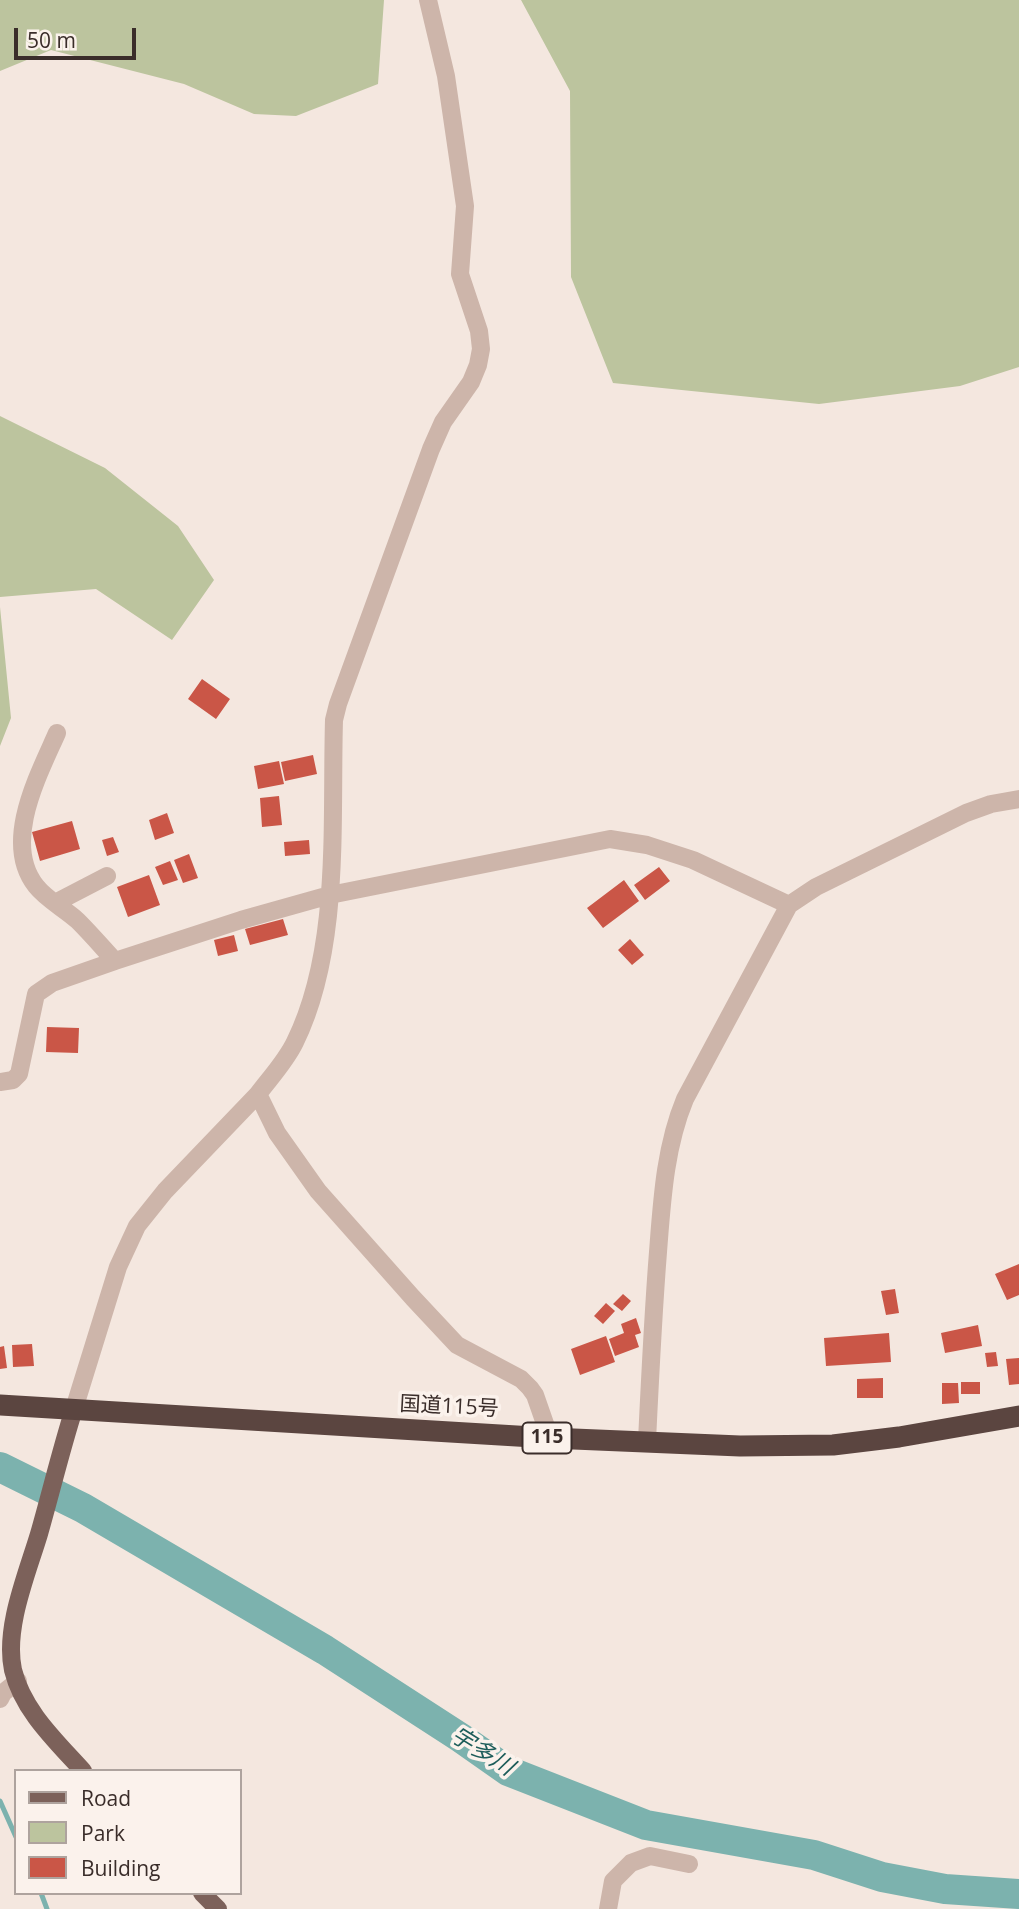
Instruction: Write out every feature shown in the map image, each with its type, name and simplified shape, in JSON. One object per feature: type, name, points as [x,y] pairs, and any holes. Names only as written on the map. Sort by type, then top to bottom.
[{"type":"highway","name":"国道115号","points":[[0,1405],[72,1416],[740,1446],[833,1445],[899,1437],[1019,1416]]},
{"type":"main road","points":[[72,1416],[22,1588],[12,1634],[13,1670],[9,1679],[40,1726],[81,1769]]},
{"type":"main road","points":[[204,1895],[218,1909]]},
{"type":"street","points":[[72,1416],[118,1267],[137,1226],[165,1191],[258,1094],[294,1045],[313,1001],[323,959],[330,895],[334,720],[431,449],[443,422],[471,382],[478,365],[481,349],[479,331],[460,274],[465,205],[446,76],[428,0]]},
{"type":"street","points":[[57,733],[32,789],[26,813],[22,848],[25,869],[37,888],[77,921],[115,961]]},
{"type":"street","points":[[647,1441],[662,1197],[673,1128],[685,1099],[789,905],[816,887],[965,813],[991,804],[1019,799]]},
{"type":"street","points":[[0,1082],[13,1080],[19,1074],[36,994],[52,983],[241,920],[330,895],[610,839],[647,845],[693,860],[789,905]]},
{"type":"street","points":[[55,903],[107,876]]},
{"type":"street","points":[[258,1094],[277,1133],[318,1191],[457,1345],[521,1379],[530,1388],[550,1438]]},
{"type":"street","points":[[0,1699],[9,1679]]},
{"type":"street","points":[[608,1909],[613,1881],[631,1863],[650,1856],[689,1864]]},
{"type":"green space","points":[[0,0],[384,0],[378,84],[296,116],[254,114],[184,84],[51,50],[0,71]]},
{"type":"green space","points":[[521,0],[1019,0],[1019,367],[960,386],[819,404],[613,383],[571,277],[570,91]]},
{"type":"green space","points":[[0,416],[105,468],[178,526],[214,580],[172,640],[96,589],[0,597]]},
{"type":"green space","points":[[0,607],[11,718],[0,746]]},
{"type":"building","points":[[202,679],[230,699],[216,719],[188,699]]},
{"type":"building","points":[[313,755],[317,774],[285,781],[281,762]]},
{"type":"building","points":[[279,761],[284,784],[258,789],[254,766]]},
{"type":"building","points":[[279,796],[282,825],[262,827],[260,798]]},
{"type":"building","points":[[167,813],[174,833],[155,840],[149,820]]},
{"type":"building","points":[[72,821],[80,849],[40,861],[32,832]]},
{"type":"building","points":[[113,837],[119,852],[107,856],[102,840]]},
{"type":"building","points":[[309,840],[310,854],[285,856],[284,842]]},
{"type":"building","points":[[189,854],[198,878],[183,883],[174,860]]},
{"type":"building","points":[[170,861],[178,880],[163,885],[155,867]]},
{"type":"building","points":[[659,867],[670,881],[645,900],[634,885]]},
{"type":"building","points":[[149,875],[160,905],[128,917],[117,887]]},
{"type":"building","points":[[624,880],[639,901],[603,928],[587,908]]},
{"type":"building","points":[[283,919],[288,935],[250,945],[245,929]]},
{"type":"building","points":[[234,935],[238,951],[218,956],[214,940]]},
{"type":"building","points":[[630,939],[644,955],[632,965],[618,950]]},
{"type":"building","points":[[47,1027],[79,1028],[78,1053],[46,1052]]},
{"type":"building","points":[[1019,1264],[1019,1295],[1007,1300],[995,1274]]},
{"type":"building","points":[[895,1289],[899,1313],[886,1315],[881,1291]]},
{"type":"building","points":[[623,1294],[631,1301],[622,1311],[613,1304]]},
{"type":"building","points":[[606,1303],[615,1311],[603,1324],[594,1316]]},
{"type":"building","points":[[636,1318],[641,1333],[635,1335],[639,1347],[615,1356],[609,1339],[624,1333],[621,1324]]},
{"type":"building","points":[[978,1325],[982,1346],[945,1353],[941,1333]]},
{"type":"building","points":[[889,1333],[891,1362],[826,1366],[824,1338]]},
{"type":"building","points":[[606,1336],[615,1362],[580,1375],[571,1349]]},
{"type":"building","points":[[32,1344],[34,1366],[13,1367],[12,1345]]},
{"type":"building","points":[[4,1346],[7,1368],[0,1369],[0,1347]]},
{"type":"building","points":[[996,1352],[998,1366],[987,1367],[985,1353]]},
{"type":"building","points":[[1019,1358],[1019,1384],[1009,1385],[1006,1359]]},
{"type":"building","points":[[883,1378],[883,1398],[857,1398],[857,1379]]},
{"type":"building","points":[[961,1382],[980,1382],[980,1394],[961,1394]]},
{"type":"building","points":[[942,1383],[958,1383],[959,1403],[942,1404]]},
{"type":"waterway","name":"宇多川","points":[[0,1467],[83,1508],[325,1650],[508,1771],[646,1825],[814,1855],[882,1877],[945,1889],[1019,1894]]},
{"type":"waterway","points":[[0,1801],[14,1832]]},
{"type":"waterway","points":[[42,1895],[47,1909]]}]
